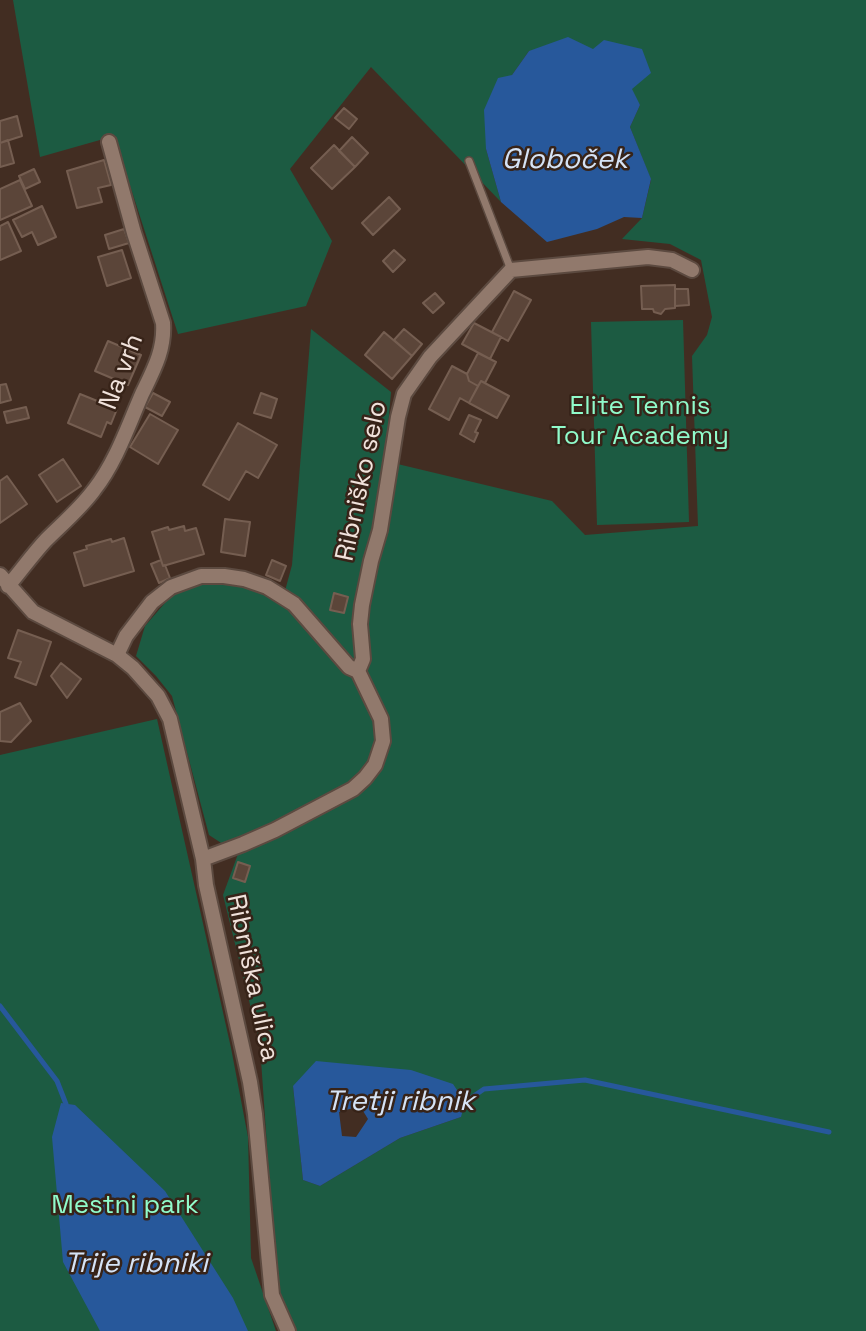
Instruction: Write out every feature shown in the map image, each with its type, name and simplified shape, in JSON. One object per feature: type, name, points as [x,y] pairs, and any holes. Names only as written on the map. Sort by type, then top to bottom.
[{"type":"street","name":"Na vrh","points":[[4,580],[80,507],[102,479],[159,356],[164,338],[163,323],[109,142]]},
{"type":"street","points":[[511,270],[649,257],[672,260],[692,270]]},
{"type":"street","name":"Ribniško selo","points":[[358,671],[363,659],[360,624],[362,605],[380,530],[404,394],[430,357],[511,270]]},
{"type":"street","points":[[117,655],[126,636],[152,602],[171,587],[201,576],[244,579],[267,587],[293,604],[349,667],[358,671],[381,719],[383,741],[375,765],[353,789],[275,831],[203,859]]},
{"type":"street","name":"Ribniška ulica","points":[[4,580],[33,612],[117,655],[133,668],[158,695],[170,719],[250,1082],[272,1295],[288,1331]]},
{"type":"lane","points":[[469,161],[511,270]]},
{"type":"green space","points":[[13,0],[866,0],[866,1331],[295,1331],[277,1292],[260,1045],[223,895],[238,854],[209,835],[172,696],[136,656],[145,626],[170,597],[191,585],[226,584],[250,588],[282,602],[292,565],[311,329],[391,392],[385,461],[552,501],[585,535],[698,526],[692,356],[707,335],[712,317],[701,260],[670,244],[622,239],[642,218],[651,180],[630,127],[640,105],[594,49],[529,51],[512,75],[486,149],[501,202],[371,67],[290,169],[332,241],[306,306],[178,334],[114,136],[40,157]],"holes":[[[293,1086],[461,1117],[400,1138],[320,1186],[303,1180]]]},
{"type":"green space","name":"Elite Tennis Tour Academy","points":[[683,320],[689,522],[597,525],[591,322]]},
{"type":"green space","name":"Mestni park","points":[[157,719],[231,1048],[248,1137],[251,1258],[276,1331],[0,1331],[0,755]]},
{"type":"water","name":"Globoček","points":[[568,37],[593,49],[604,40],[642,49],[651,73],[632,89],[640,105],[630,127],[651,179],[642,218],[624,217],[597,229],[547,242],[501,202],[486,149],[484,110],[498,78],[512,75],[529,51]]},
{"type":"water","name":"Tretji ribnik","points":[[316,1061],[411,1070],[453,1084],[465,1102],[461,1117],[400,1138],[320,1186],[303,1180],[293,1086]],"holes":[[[360,1106],[368,1119],[356,1137],[342,1136],[339,1112]]]},
{"type":"water","name":"Trije ribniki","points":[[61,1103],[75,1105],[165,1191],[233,1298],[248,1331],[100,1331],[63,1262],[52,1137]]},
{"type":"building","points":[[344,108],[357,119],[349,129],[335,118]]},
{"type":"building","points":[[17,116],[22,136],[0,143],[0,121]]},
{"type":"building","points":[[352,137],[368,153],[355,167],[339,151]]},
{"type":"building","points":[[8,140],[14,163],[0,167],[0,143]]},
{"type":"building","points":[[334,145],[355,167],[332,189],[311,168]]},
{"type":"building","points":[[104,160],[111,185],[98,188],[102,202],[77,208],[67,171]]},
{"type":"building","points":[[34,169],[40,182],[25,189],[19,176]]},
{"type":"building","points":[[20,180],[32,206],[0,220],[0,189]]},
{"type":"building","points":[[389,197],[400,209],[373,235],[362,223]]},
{"type":"building","points":[[42,206],[56,237],[38,245],[32,232],[22,237],[13,220]]},
{"type":"building","points":[[8,222],[21,251],[0,260],[0,226]]},
{"type":"building","points":[[124,229],[129,243],[109,249],[105,235]]},
{"type":"building","points":[[122,250],[131,278],[107,286],[98,257]]},
{"type":"building","points":[[394,250],[405,260],[393,272],[383,261]]},
{"type":"building","points":[[675,285],[675,308],[665,309],[661,314],[653,309],[642,309],[641,286]]},
{"type":"building","points":[[675,289],[688,289],[689,305],[675,306]]},
{"type":"building","points":[[514,291],[531,300],[508,341],[492,332]]},
{"type":"building","points":[[435,293],[444,303],[433,313],[423,303]]},
{"type":"building","points":[[474,323],[501,337],[490,359],[462,344]]},
{"type":"building","points":[[404,329],[422,344],[412,356],[394,340]]},
{"type":"building","points":[[384,332],[412,356],[392,379],[365,355]]},
{"type":"building","points":[[108,341],[141,355],[128,385],[95,371]]},
{"type":"building","points":[[478,353],[496,362],[485,383],[481,381],[478,386],[469,381],[467,374]]},
{"type":"building","points":[[452,366],[467,374],[469,381],[478,386],[469,403],[460,398],[449,420],[429,409]]},
{"type":"building","points":[[481,381],[509,396],[497,418],[469,403]]},
{"type":"building","points":[[6,384],[11,400],[0,403],[0,385]]},
{"type":"building","points":[[153,393],[170,402],[162,416],[145,407]]},
{"type":"building","points":[[261,393],[277,399],[271,418],[254,413]]},
{"type":"building","points":[[80,394],[117,409],[111,424],[107,422],[101,437],[68,423]]},
{"type":"building","points":[[26,407],[29,418],[7,423],[4,412]]},
{"type":"building","points":[[150,414],[178,430],[158,464],[130,447]]},
{"type":"building","points":[[469,415],[481,420],[474,442],[460,434]]},
{"type":"building","points":[[238,423],[277,445],[258,478],[246,471],[229,500],[203,485]]},
{"type":"building","points":[[63,459],[81,486],[57,502],[39,475]]},
{"type":"building","points":[[7,476],[27,504],[0,523],[0,481]]},
{"type":"building","points":[[225,519],[250,522],[245,556],[221,552]]},
{"type":"building","points":[[184,526],[185,531],[196,528],[204,554],[163,566],[152,532]]},
{"type":"building","points":[[124,538],[134,571],[84,586],[74,553],[87,549],[86,546]]},
{"type":"building","points":[[161,560],[170,578],[159,583],[151,564]]},
{"type":"building","points":[[272,560],[286,566],[280,581],[266,575]]},
{"type":"building","points":[[334,593],[348,597],[344,613],[330,610]]},
{"type":"building","points":[[18,630],[51,642],[36,685],[15,677],[21,662],[8,658]]},
{"type":"building","points":[[61,663],[81,679],[67,698],[51,676]]},
{"type":"building","points":[[20,703],[31,721],[11,742],[0,741],[0,712]]},
{"type":"building","points":[[238,862],[250,866],[245,882],[233,878]]},
{"type":"waterway","points":[[0,1006],[57,1081],[66,1104]]},
{"type":"waterway","points":[[465,1102],[484,1089],[585,1080],[829,1132]]}]
